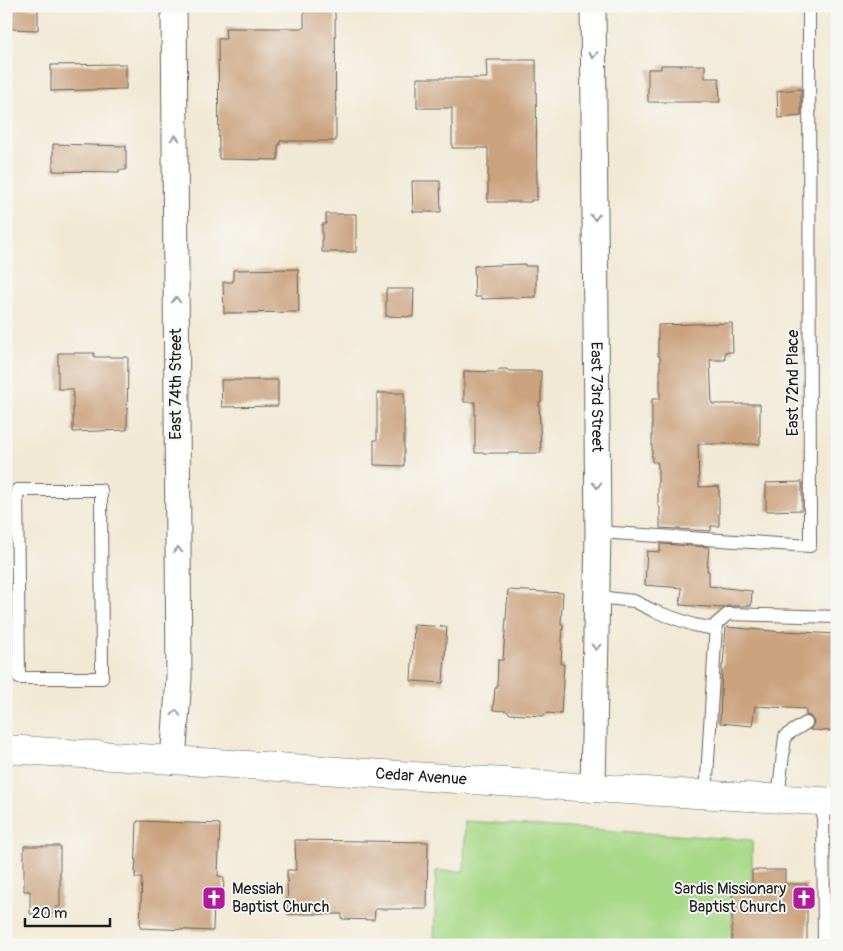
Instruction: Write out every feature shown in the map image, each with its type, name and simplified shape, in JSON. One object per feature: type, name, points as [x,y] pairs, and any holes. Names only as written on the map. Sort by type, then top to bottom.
[{"type":"street","name":"East 74th Street","points":[[172,762],[178,678],[174,6]]},
{"type":"street","name":"East 73rd Street","points":[[592,6],[598,532],[593,788]]},
{"type":"street","name":"Cedar Avenue","points":[[6,749],[172,762],[830,801]]},
{"type":"lane","name":"East 72nd Place","points":[[598,532],[810,546],[809,6]]},
{"type":"lane","points":[[17,490],[101,490],[102,678],[19,678],[17,490]]},
{"type":"lane","points":[[597,597],[634,601],[654,612],[694,625],[716,629]]},
{"type":"lane","points":[[706,795],[716,624],[728,614],[837,617]]},
{"type":"lane","points":[[778,799],[785,736],[806,723]]},
{"type":"lane","points":[[824,945],[830,801]]},
{"type":"green space","points":[[465,821],[752,840],[752,884],[732,884],[732,945],[434,945],[436,871],[464,871]]},
{"type":"building","points":[[304,7],[335,7],[336,141],[280,141],[280,145],[278,145],[278,160],[219,159],[218,39],[226,39],[225,28],[304,28]]},
{"type":"building","points":[[12,8],[38,8],[38,30],[11,29]]},
{"type":"building","points":[[486,60],[536,60],[537,200],[531,200],[531,202],[488,202],[488,148],[452,148],[452,108],[417,108],[417,78],[487,78]]},
{"type":"building","points":[[126,64],[126,89],[51,91],[51,65]]},
{"type":"building","points":[[661,65],[705,65],[705,78],[719,78],[720,102],[648,102],[648,69],[661,69]]},
{"type":"building","points":[[801,89],[801,116],[778,118],[777,91]]},
{"type":"building","points":[[53,144],[126,146],[126,170],[119,170],[119,172],[53,171]]},
{"type":"building","points":[[412,181],[440,181],[441,212],[413,212]]},
{"type":"building","points":[[326,214],[356,214],[356,252],[322,252],[322,224],[326,224]]},
{"type":"building","points":[[525,264],[525,266],[536,266],[536,297],[482,299],[481,297],[475,297],[474,266]]},
{"type":"building","points":[[298,269],[299,312],[224,313],[223,282],[233,282],[233,270]]},
{"type":"building","points":[[386,289],[414,289],[413,317],[386,316]]},
{"type":"building","points":[[732,323],[733,352],[725,352],[725,360],[710,360],[712,404],[760,404],[760,444],[698,444],[699,487],[719,486],[719,526],[711,526],[711,531],[660,528],[658,465],[657,462],[652,462],[652,399],[660,399],[658,325]]},
{"type":"building","points":[[58,353],[94,353],[94,357],[128,357],[127,430],[73,432],[73,389],[58,389]]},
{"type":"building","points":[[500,369],[507,369],[509,371],[541,371],[541,402],[539,402],[541,453],[475,453],[475,402],[464,402],[464,371],[496,372]]},
{"type":"building","points":[[221,380],[278,380],[278,406],[222,407]]},
{"type":"building","points":[[377,393],[404,393],[404,466],[374,465],[374,440],[377,440]]},
{"type":"building","points":[[802,482],[802,510],[766,511],[766,483]]},
{"type":"building","points":[[660,544],[709,547],[707,571],[709,571],[709,586],[752,591],[751,606],[728,606],[722,608],[680,605],[682,588],[645,585],[647,551],[660,552]]},
{"type":"building","points":[[508,590],[563,593],[561,664],[564,664],[561,714],[546,713],[543,716],[510,714],[507,711],[493,710],[495,688],[497,688],[498,660],[503,660]]},
{"type":"building","points":[[414,625],[447,627],[443,683],[411,681]]},
{"type":"building","points":[[726,627],[837,634],[837,731],[810,730],[814,722],[810,716],[806,715],[806,709],[755,706],[752,726],[720,723],[722,665]]},
{"type":"building","points":[[137,821],[220,824],[218,876],[224,877],[223,899],[214,898],[213,931],[140,928],[142,878],[135,878]]},
{"type":"building","points":[[295,840],[428,842],[427,909],[375,909],[374,920],[342,919],[342,914],[288,914],[287,870],[296,870]]},
{"type":"building","points":[[24,846],[60,846],[60,907],[56,907],[56,914],[30,914],[30,891],[24,891]]},
{"type":"building","points":[[752,870],[785,870],[785,884],[807,884],[807,945],[732,945],[732,884],[752,884]]},
{"type":"place","name":"Messiah Baptist Church","points":[[214,898]]},
{"type":"place","name":"Sardis Missionary Baptist Church","points":[[804,898]]}]
